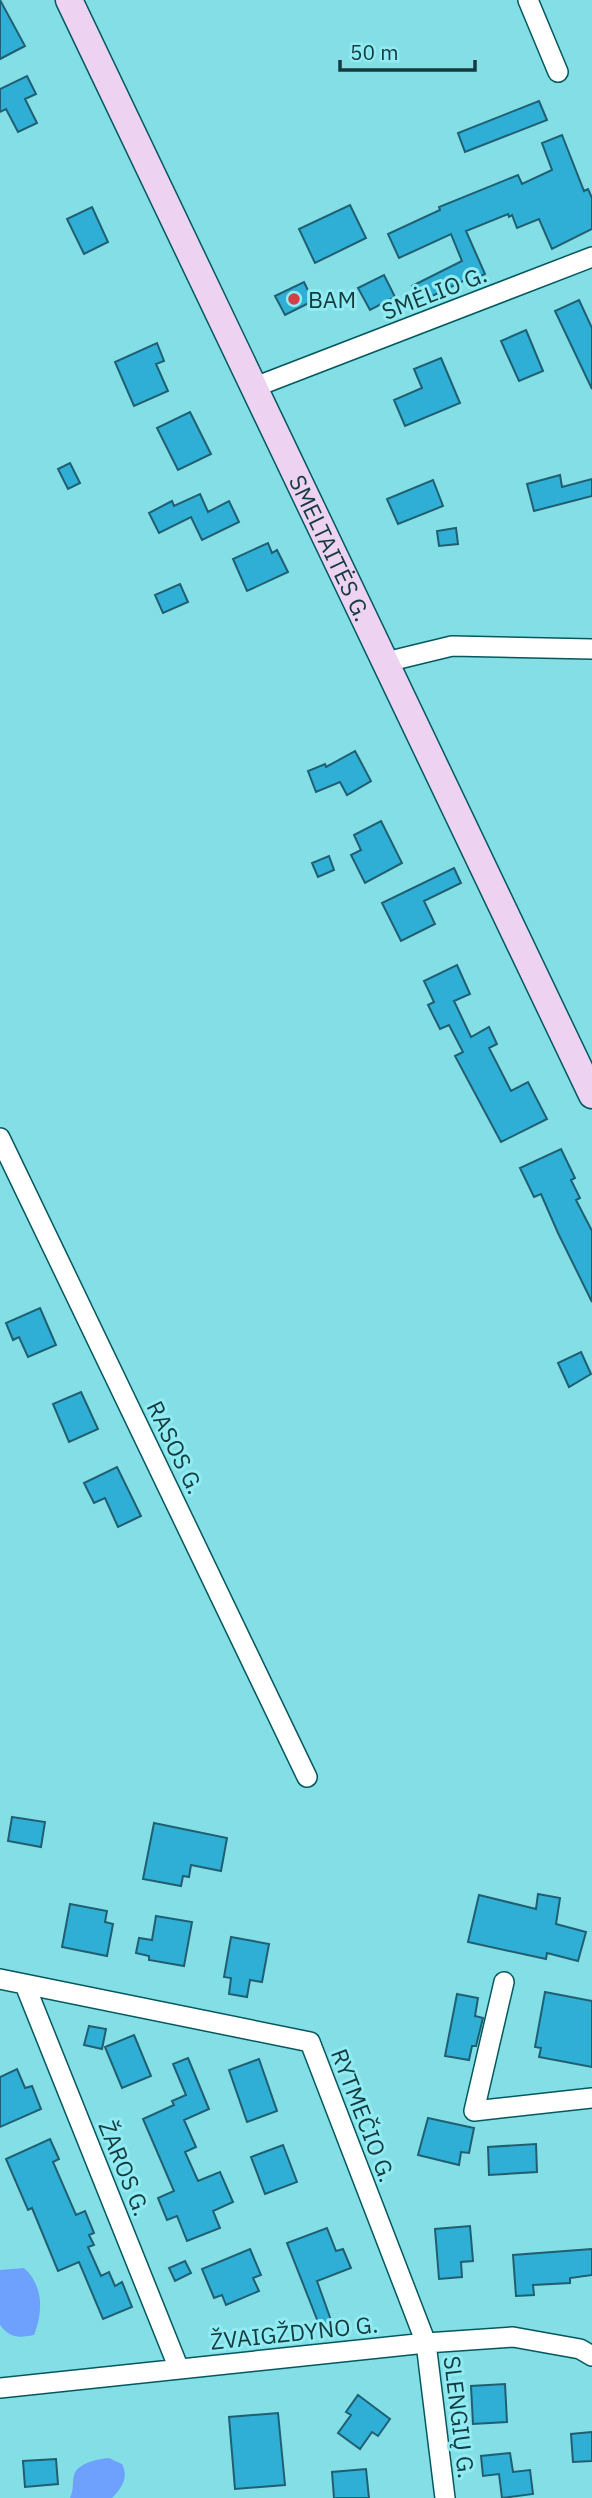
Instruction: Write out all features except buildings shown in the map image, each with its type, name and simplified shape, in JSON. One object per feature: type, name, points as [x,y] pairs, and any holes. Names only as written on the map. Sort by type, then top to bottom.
[{"type":"main road","name":"SMELTAITĖS G.","points":[[69,0],[592,1095]]},
{"type":"street","points":[[528,0],[558,72]]},
{"type":"street","name":"SMĖLIO G.","points":[[255,387],[592,257]]},
{"type":"street","points":[[386,662],[452,646],[592,649]]},
{"type":"street","name":"RASOS G.","points":[[0,1138],[307,1777]]},
{"type":"street","name":"RYTMEČIO G.","points":[[0,1979],[310,2042],[426,2343]]},
{"type":"street","points":[[504,1982],[474,2111],[592,2098]]},
{"type":"street","name":"ŽAROS G.","points":[[25,1984],[179,2369]]},
{"type":"street","name":"ŽVAIGŽDYNO G.","points":[[0,2388],[426,2343],[513,2337],[580,2349],[592,2356]]},
{"type":"street","name":"SLENGIŲ G.","points":[[426,2343],[445,2498]]},
{"type":"water","points":[[24,2268],[35,2283],[40,2308],[34,2335],[19,2337],[11,2335],[0,2325],[0,2270]]},
{"type":"water","points":[[109,2458],[122,2464],[125,2473],[121,2486],[112,2498],[70,2498],[74,2475],[79,2467]]},
{"type":"place","name":"BAM","points":[[294,299]]}]
